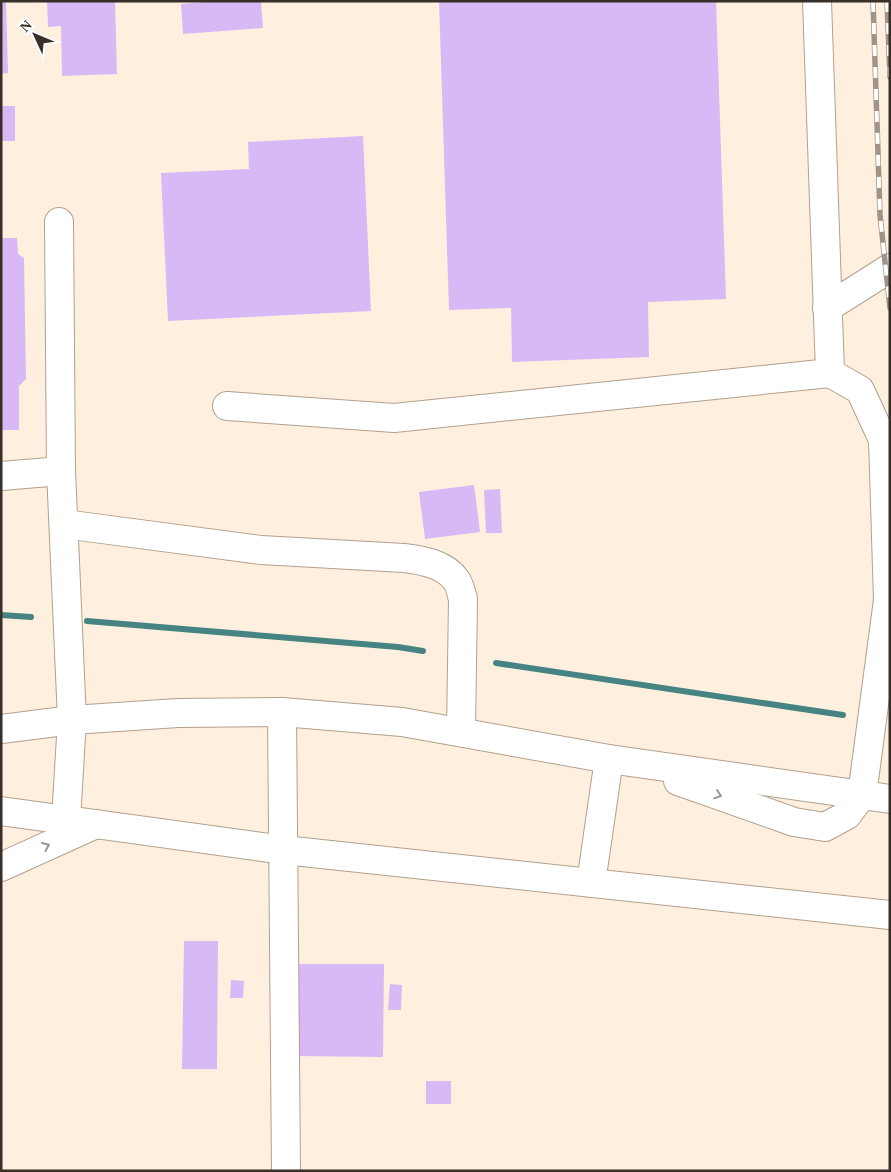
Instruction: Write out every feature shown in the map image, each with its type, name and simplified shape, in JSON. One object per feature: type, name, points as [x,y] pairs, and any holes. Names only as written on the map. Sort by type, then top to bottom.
[{"type":"main road","points":[[817,1],[830,373]]},
{"type":"main road","points":[[59,222],[61,471],[72,720],[66,820]]},
{"type":"main road","points":[[828,308],[890,268]]},
{"type":"main road","points":[[227,406],[394,418],[830,373],[860,390],[883,440],[888,600],[862,795],[847,815],[824,827],[794,822],[616,760]]},
{"type":"main road","points":[[1,476],[61,471]]},
{"type":"main road","points":[[64,524],[261,550],[422,560],[440,567],[457,580],[463,599],[461,732]]},
{"type":"main road","points":[[1,729],[72,720],[178,713],[282,712],[402,722],[616,760],[890,799]]},
{"type":"main road","points":[[282,712],[287,1171]]},
{"type":"main road","points":[[591,883],[616,760]]},
{"type":"main road","points":[[1,811],[284,850],[890,916]]},
{"type":"main road","points":[[1,867],[96,824]]},
{"type":"building","points":[[1,1],[6,1],[8,73],[1,74]]},
{"type":"building","points":[[47,1],[115,1],[117,74],[62,76],[61,26],[48,27]]},
{"type":"building","points":[[219,1],[261,1],[263,28],[183,34],[181,4]]},
{"type":"building","points":[[439,1],[716,1],[726,299],[648,302],[649,357],[512,362],[511,308],[449,310]]},
{"type":"building","points":[[1,106],[15,106],[15,141],[1,141]]},
{"type":"building","points":[[363,136],[371,311],[168,321],[161,173],[249,169],[248,142]]},
{"type":"building","points":[[1,238],[17,238],[18,254],[24,258],[26,379],[19,386],[19,430],[1,430]]},
{"type":"building","points":[[474,485],[480,532],[425,539],[419,492]]},
{"type":"building","points":[[500,489],[502,533],[486,533],[484,490]]},
{"type":"building","points":[[184,941],[218,941],[217,1069],[182,1069]]},
{"type":"building","points":[[292,964],[384,964],[383,1057],[292,1056]]},
{"type":"building","points":[[231,980],[244,981],[243,998],[230,998]]},
{"type":"building","points":[[390,984],[402,985],[401,1010],[388,1010]]},
{"type":"building","points":[[426,1081],[451,1081],[451,1104],[426,1104]]},
{"type":"waterway","points":[[1,615],[31,617]]},
{"type":"waterway","points":[[87,621],[398,647],[423,651]]},
{"type":"waterway","points":[[496,663],[843,715]]},
{"type":"railway","points":[[873,1],[880,215],[890,308]]},
{"type":"railway","points":[[887,1],[890,77]]}]
